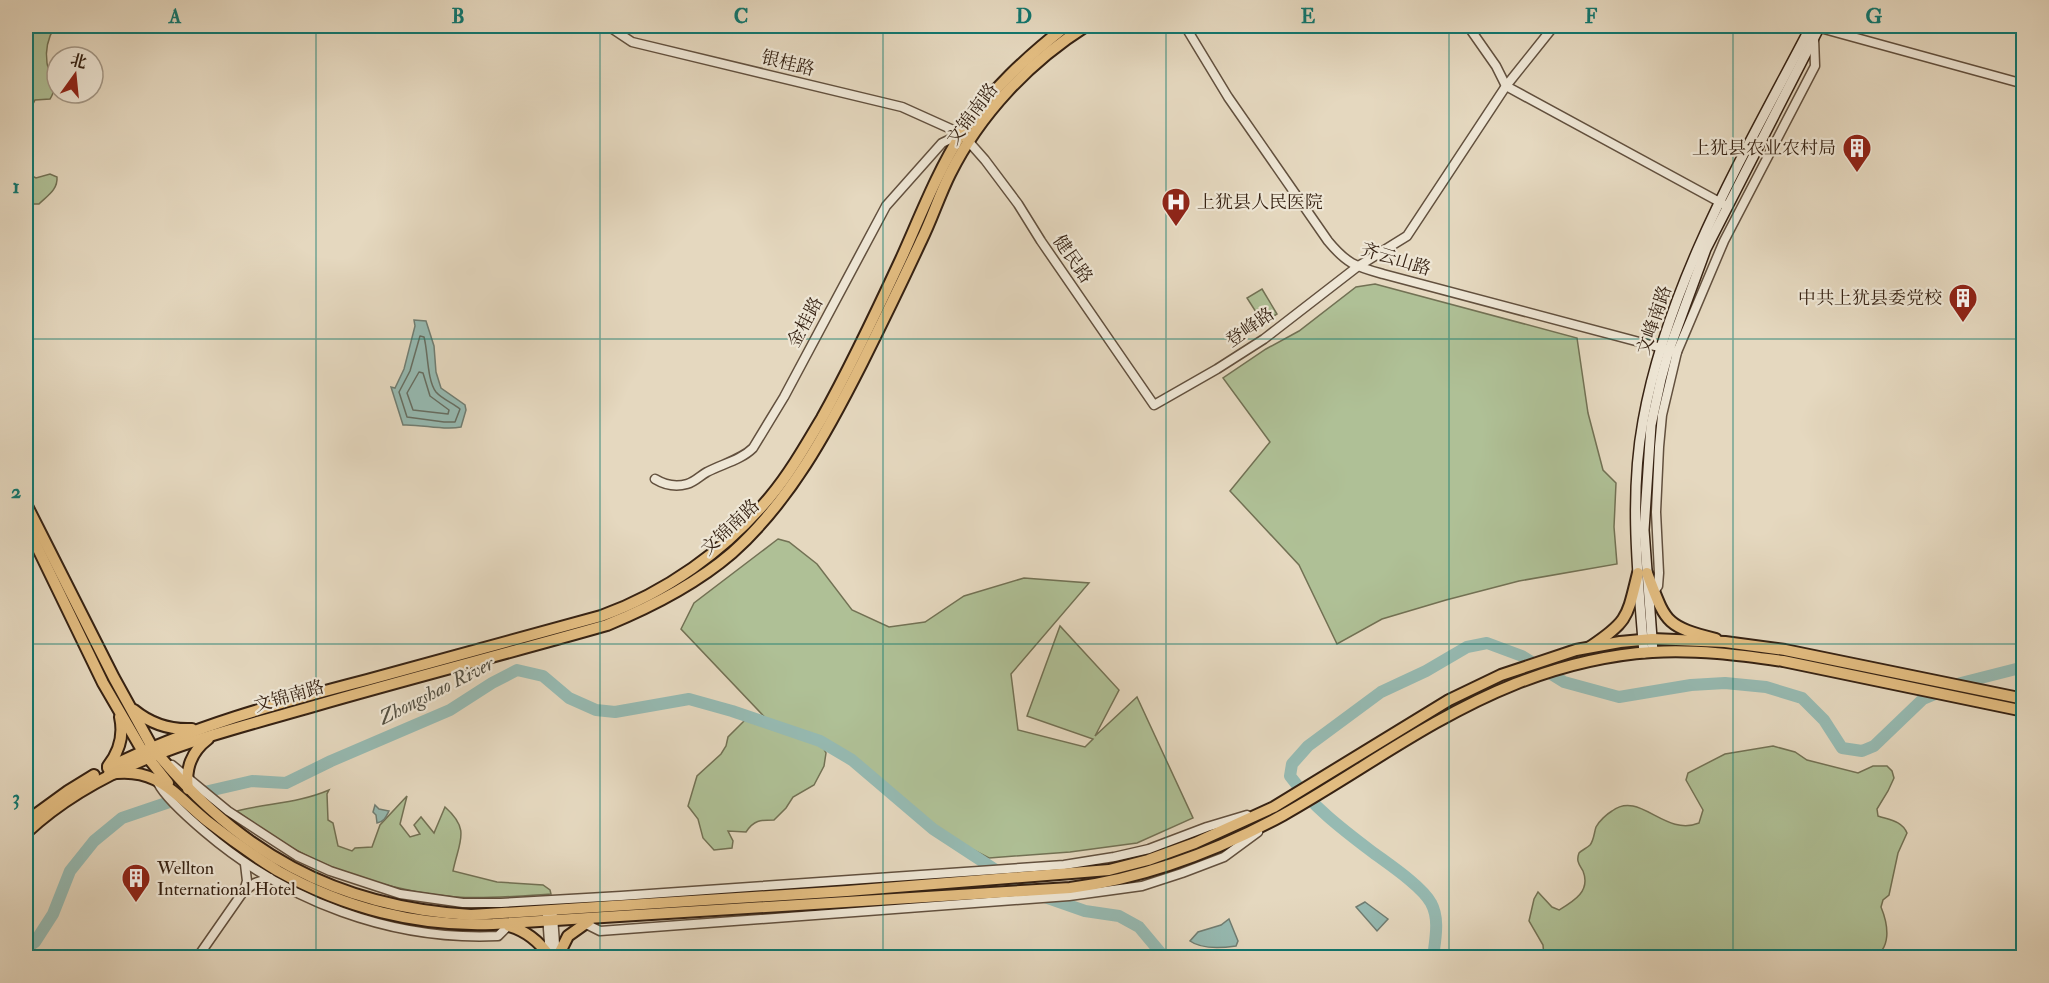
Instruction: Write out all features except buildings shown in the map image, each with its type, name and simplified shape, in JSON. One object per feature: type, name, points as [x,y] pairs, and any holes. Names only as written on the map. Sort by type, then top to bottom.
[{"type":"main road","name":"文锦南路","points":[[150,752],[207,726],[283,702],[601,616],[646,597],[697,565],[724,543],[769,498],[790,469],[838,388],[877,312],[942,170],[999,85],[1026,57],[1066,26]]},
{"type":"main road","name":"文锦南路","points":[[150,752],[607,625],[668,596],[732,553],[780,502],[821,441],[923,238],[965,137],[1033,66],[1086,26]]},
{"type":"main road","name":"文峰南路","points":[[1649,652],[1642,573],[1651,424],[1669,350],[1697,246],[1724,204],[1814,38],[1816,26]]},
{"type":"main road","name":"文峰南路","points":[[1724,204],[1816,26]]},
{"type":"main road","points":[[26,504],[130,706],[150,752]]},
{"type":"main road","points":[[26,524],[104,683],[118,708],[150,752],[281,862],[319,881],[355,895],[390,905],[433,913],[550,916],[1109,870],[1148,860],[1278,811],[1331,772],[1449,700],[1502,675],[1576,650],[1620,642],[1648,640],[1725,642]]},
{"type":"main road","points":[[1642,573],[1664,616],[1677,627],[1692,633],[2024,711]]},
{"type":"main road","points":[[1588,648],[1619,626],[1628,614],[1642,573]]},
{"type":"main road","name":"文峰南路","points":[[1648,640],[1652,596]]},
{"type":"main road","points":[[221,734],[209,739],[196,751],[183,782],[204,819],[230,839],[278,870],[314,888],[387,915],[429,922],[509,925],[550,916],[583,921],[596,918],[963,894],[1070,892],[1146,873],[1198,855],[1278,811],[1336,783],[1452,712],[1516,683],[1578,664],[1649,652],[1784,656],[2024,699]]},
{"type":"main road","points":[[130,706],[152,722],[170,728],[189,729],[207,726]]},
{"type":"main road","points":[[26,833],[108,771],[121,738],[118,708]]},
{"type":"main road","points":[[26,823],[68,791],[150,752]]},
{"type":"main road","points":[[108,771],[139,774],[158,783],[183,782]]},
{"type":"main road","points":[[509,925],[534,938],[552,957],[583,921]]},
{"type":"street","name":"银桂路","points":[[608,26],[633,42],[902,107],[965,137]]},
{"type":"street","name":"齐云山路","points":[[1185,26],[1228,97],[1328,242],[1342,258],[1357,267],[1669,350]]},
{"type":"street","points":[[1468,26],[1496,66],[1506,86],[1724,204]]},
{"type":"street","name":"登峰路","points":[[1154,405],[1264,339],[1357,267],[1407,236],[1506,86],[1554,26]]},
{"type":"street","points":[[1816,26],[2024,84]]},
{"type":"street","points":[[1652,596],[1658,585],[1659,573],[1656,512],[1659,447],[1669,350],[1815,66],[1814,38]]},
{"type":"street","name":"健民路","points":[[965,137],[1018,204],[1154,405]]},
{"type":"street","name":"金桂路","points":[[656,479],[663,484],[677,486],[689,484],[705,473],[747,455],[784,397],[886,206],[942,143],[965,137]]},
{"type":"street","points":[[150,752],[158,783],[193,822],[245,864],[321,905],[393,927],[463,937],[498,936],[509,925]]},
{"type":"street","points":[[222,813],[330,872],[400,894],[463,903],[501,903],[1074,863],[1149,849],[1207,827],[1278,811]]},
{"type":"street","points":[[197,957],[243,892],[247,881],[245,864]]},
{"type":"street","points":[[243,892],[255,883],[270,878]]},
{"type":"street","points":[[583,921],[600,931],[988,903],[1070,892]]},
{"type":"street","points":[[550,916],[552,957]]},
{"type":"green space","points":[[26,26],[55,26],[48,45],[45,45],[45,99],[35,100],[30,110],[26,144]]},
{"type":"green space","points":[[26,144],[32,176],[36,178],[50,174],[57,177],[54,189],[39,204],[26,201]]},
{"type":"green space","points":[[1375,284],[1577,338],[1588,413],[1603,470],[1616,483],[1614,527],[1617,564],[1519,581],[1446,600],[1382,619],[1337,644],[1299,565],[1230,491],[1270,442],[1223,378],[1266,349],[1299,331],[1356,287]]},
{"type":"green space","points":[[1262,289],[1277,314],[1263,323],[1247,298]]},
{"type":"green space","points":[[778,539],[789,542],[817,564],[852,610],[889,627],[925,622],[964,596],[1024,578],[1089,583],[1011,674],[1018,730],[1085,747],[1093,739],[1027,716],[1060,626],[1119,690],[1095,736],[1137,697],[1193,818],[1137,843],[1070,852],[989,858],[933,829],[852,760],[820,741],[774,727],[681,629],[694,603]]},
{"type":"green space","points":[[745,720],[821,744],[826,753],[824,766],[814,785],[793,797],[774,820],[758,822],[746,832],[728,831],[733,841],[732,848],[714,850],[703,838],[698,819],[688,806],[697,776],[721,754],[728,737]]},
{"type":"green space","points":[[1773,746],[1795,752],[1807,760],[1858,773],[1873,766],[1887,766],[1892,771],[1894,778],[1877,809],[1878,816],[1899,823],[1907,833],[1898,853],[1889,895],[1883,900],[1881,907],[1887,936],[1882,949],[1877,954],[1870,958],[1544,957],[1543,945],[1529,921],[1534,899],[1538,892],[1552,907],[1559,910],[1580,895],[1585,878],[1578,860],[1579,853],[1590,845],[1596,827],[1603,818],[1622,806],[1632,806],[1675,824],[1686,826],[1699,823],[1703,810],[1686,780],[1688,773],[1725,754]]},
{"type":"green space","points":[[329,790],[327,794],[328,820],[333,823],[338,846],[352,851],[355,848],[372,847],[380,825],[407,796],[400,824],[410,837],[420,834],[414,825],[421,817],[434,833],[445,807],[458,822],[461,836],[453,871],[497,882],[543,885],[550,890],[551,894],[456,897],[394,887],[352,875],[312,858],[294,849],[237,811],[306,798]]},
{"type":"water","points":[[414,320],[426,321],[434,346],[436,372],[441,388],[465,405],[466,410],[461,427],[403,425],[391,387],[395,388],[404,369],[415,326]]},
{"type":"water","points":[[375,805],[379,809],[389,811],[383,820],[377,823],[373,812]]},
{"type":"water","points":[[1365,902],[1388,919],[1377,931],[1356,907]]},
{"type":"water","points":[[1229,919],[1238,941],[1236,946],[1206,947],[1190,941],[1198,932],[1221,925]]},
{"type":"waterway","points":[[1433,958],[1435,916],[1434,909],[1426,896],[1404,875],[1328,816],[1290,776],[1292,764],[1308,746],[1381,692],[1426,671],[1467,647],[1487,643],[1522,656],[1564,682],[1619,697],[1691,685],[1725,683],[1766,687],[1802,698],[1824,720],[1842,748],[1862,751],[1874,746],[1923,699],[1961,683],[2024,667]]},
{"type":"waterway","name":"Zhongshao River","points":[[26,948],[35,942],[53,914],[70,871],[94,841],[122,818],[187,796],[252,781],[286,783],[450,710],[517,670],[543,676],[569,698],[596,710],[615,712],[689,699],[820,741],[852,760],[933,829],[1011,880],[1045,897],[1085,911],[1119,916],[1139,927],[1165,958]]},
{"type":"place","name":"上犹县农业农村局","points":[[1857,174]]},
{"type":"place","name":"上犹县人民医院","points":[[1176,228]]},
{"type":"place","name":"中共上犹县委党校","points":[[1963,324]]},
{"type":"place","name":"Wellton International Hotel","points":[[136,904]]}]
